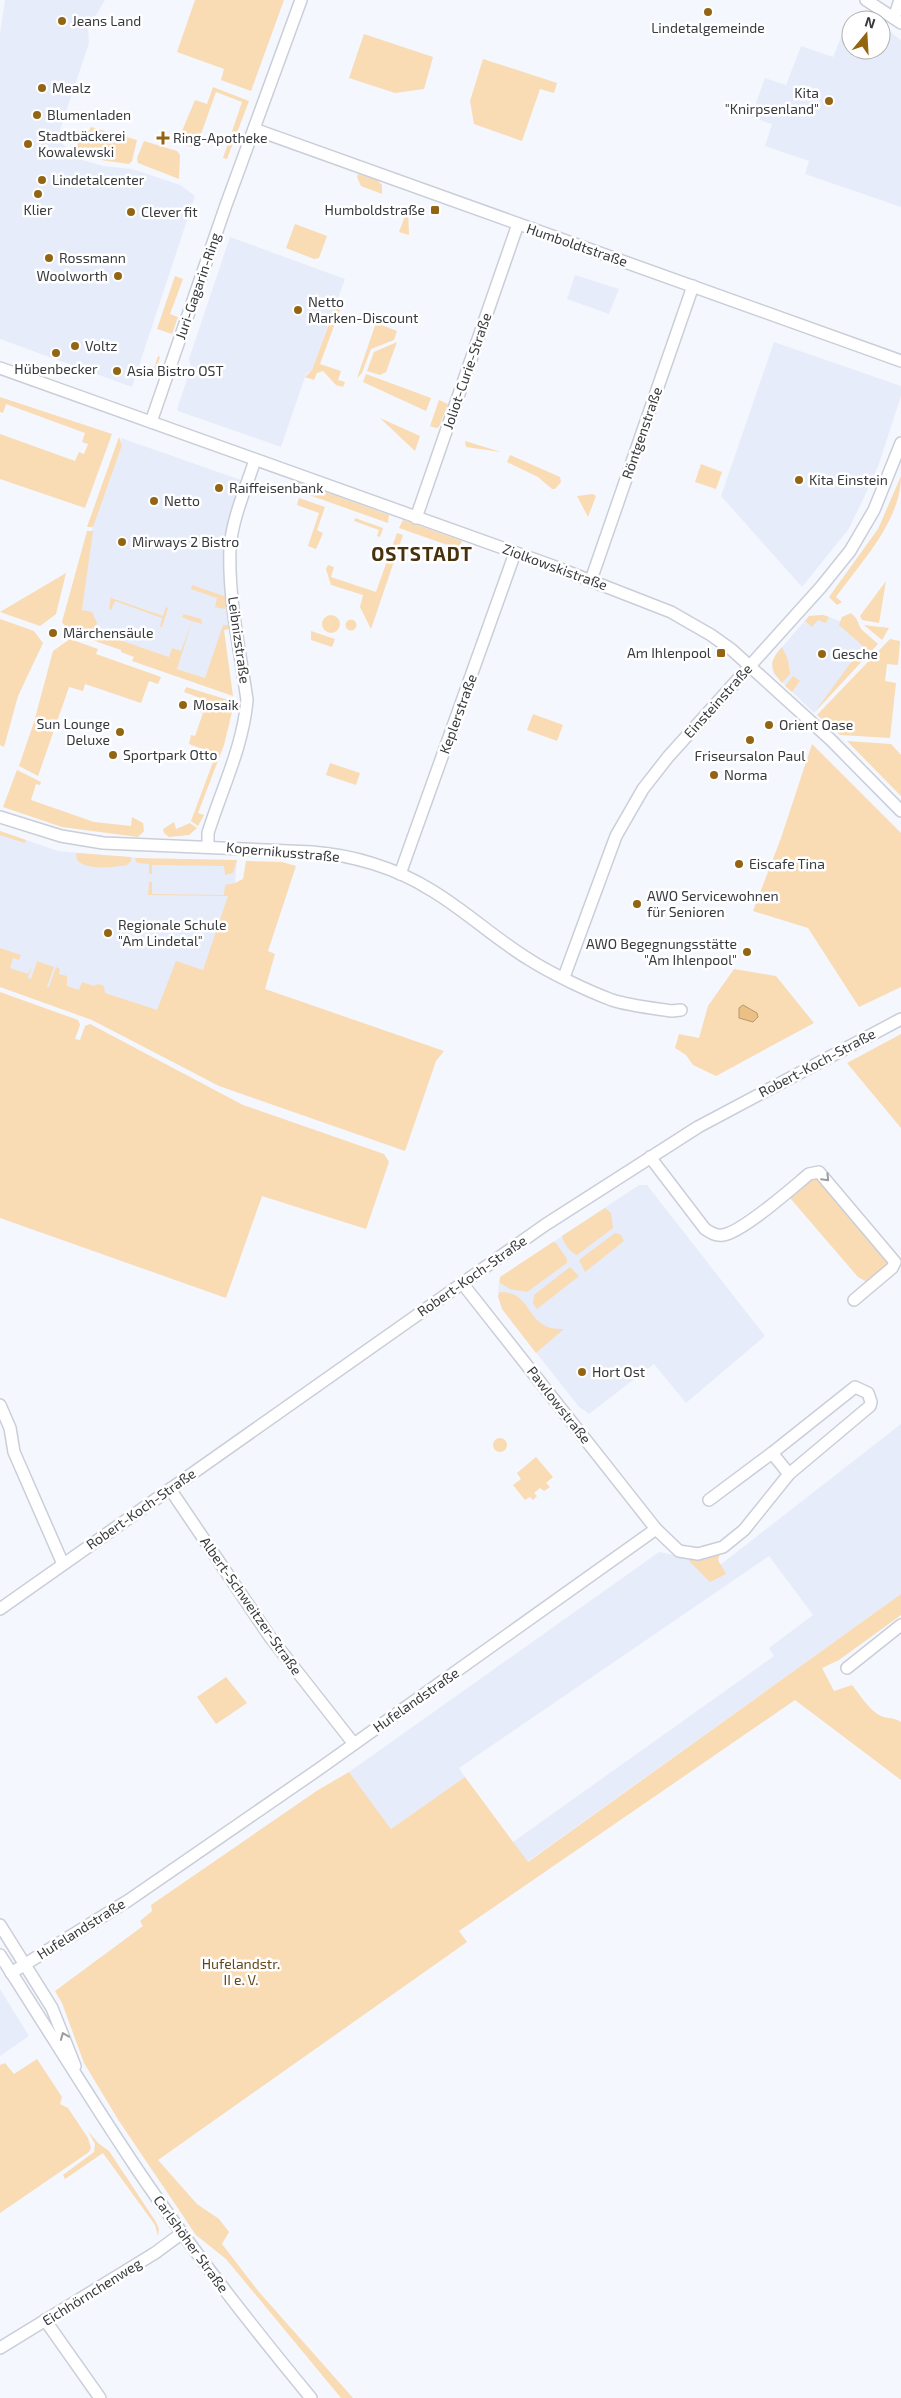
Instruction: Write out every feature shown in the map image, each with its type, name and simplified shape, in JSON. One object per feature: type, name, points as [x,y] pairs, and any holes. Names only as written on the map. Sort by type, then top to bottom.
[{"type":"street","name":"Juri-Gagarin-Ring","points":[[151,422],[301,0]]},
{"type":"street","points":[[866,0],[897,21],[900,0]]},
{"type":"street","name":"Humboldtstraße","points":[[254,129],[901,361]]},
{"type":"street","name":"Joliot-Curie-Straße","points":[[416,518],[518,224]]},
{"type":"street","name":"Röntgenstraße","points":[[591,580],[693,286]]},
{"type":"street","points":[[0,368],[151,422]]},
{"type":"street","name":"Ziolkowskistraße","points":[[151,422],[591,580],[671,612],[711,635],[749,666],[831,740],[901,811]]},
{"type":"street","name":"Einsteinstraße","points":[[564,977],[608,855],[626,816],[655,772],[816,592],[850,551],[874,510],[901,443]]},
{"type":"street","name":"Leibnizstraße","points":[[208,846],[208,833],[238,752],[248,700],[232,591],[230,548],[234,527],[255,460]]},
{"type":"street","name":"Keplerstraße","points":[[400,874],[516,553]]},
{"type":"street","name":"Kopernikusstraße","points":[[0,817],[74,839],[151,846],[208,846],[329,854],[372,864],[400,874],[432,890],[530,960],[612,1000],[672,1011],[681,1010]]},
{"type":"street","name":"Robert-Koch-Straße","points":[[0,1608],[545,1225],[650,1157],[739,1105],[901,1019]]},
{"type":"street","points":[[650,1157],[705,1229],[711,1233],[728,1234],[744,1225],[809,1174],[819,1172],[894,1258],[894,1265],[854,1300]]},
{"type":"street","name":"Pawlowstraße","points":[[462,1283],[656,1529]]},
{"type":"street","points":[[656,1529],[679,1551],[698,1554],[723,1547],[744,1530],[789,1474],[870,1406],[872,1402],[868,1393],[855,1387],[709,1500]]},
{"type":"street","points":[[0,1405],[10,1428],[14,1452],[63,1564]]},
{"type":"street","points":[[772,1453],[789,1474]]},
{"type":"street","name":"Albert-Schweitzer-Straße","points":[[170,1489],[270,1637],[354,1744]]},
{"type":"street","name":"Hufelandstraße","points":[[11,1972],[129,1900],[354,1744],[656,1529]]},
{"type":"street","points":[[847,1668],[901,1626]]},
{"type":"street","points":[[0,1925],[52,2008],[81,2082]]},
{"type":"street","points":[[0,1955],[81,2082]]},
{"type":"street","name":"Carlshöher Straße","points":[[81,2082],[182,2233],[242,2315],[311,2398]]},
{"type":"street","name":"Eichhörnchenweg","points":[[0,2348],[155,2253],[182,2233]]},
{"type":"street","points":[[45,2320],[100,2398]]},
{"type":"shaded area","name":"Lindetalcenter","points":[[5,0],[105,0],[88,28],[89,43],[57,139],[79,159],[103,166],[132,169],[180,185],[195,196],[132,387],[0,339],[0,34]]},
{"type":"shaded area","name":"Kita \"Knirpsenland\"","points":[[891,32],[901,40],[901,207],[805,174],[809,161],[765,146],[772,124],[751,117],[765,78],[786,85],[801,46],[833,57],[841,37],[841,60],[891,60]]},
{"type":"shaded area","points":[[230,237],[345,279],[312,370],[306,374],[281,447],[178,411],[177,409],[191,367],[189,359]]},
{"type":"shaded area","points":[[575,275],[619,289],[609,314],[567,299]]},
{"type":"shaded area","name":"Kita Einstein","points":[[774,342],[901,386],[901,396],[879,464],[862,502],[848,530],[802,587],[721,496]]},
{"type":"shaded area","points":[[121,438],[241,480],[224,537],[223,567],[230,625],[223,626],[205,678],[177,669],[182,651],[169,657],[94,631],[82,611],[93,523],[122,445]]},
{"type":"shaded area","points":[[823,615],[840,621],[869,646],[814,713],[773,673],[772,662],[777,653],[809,616]]},
{"type":"shaded area","name":"Regionale Schule \"Am Lindetal\"","points":[[0,831],[58,851],[149,859],[237,860],[235,883],[181,1034],[0,970]]},
{"type":"shaded area","points":[[743,1005],[757,1013],[758,1017],[753,1022],[739,1018],[739,1008]]},
{"type":"shaded area","points":[[639,1185],[647,1185],[765,1336],[686,1403],[654,1364],[589,1414],[579,1407],[502,1309],[498,1296],[499,1281],[500,1277]]},
{"type":"shaded area","points":[[901,1424],[901,1594],[527,1862],[513,1842],[774,1656],[769,1648],[813,1615],[769,1556],[459,1768],[465,1777],[391,1829],[349,1772],[659,1552],[690,1558],[712,1556],[718,1560],[720,1565]]},
{"type":"shaded area","points":[[0,1989],[29,2036],[0,2056]]},
{"type":"green space","points":[[195,0],[284,0],[251,91],[221,80],[224,69],[177,52]]},
{"type":"green space","points":[[364,34],[433,57],[424,89],[395,93],[349,78]]},
{"type":"green space","points":[[483,59],[557,83],[554,93],[540,89],[522,141],[474,124],[470,101]]},
{"type":"green space","points":[[213,87],[249,101],[227,159],[223,158],[242,102],[216,92],[196,148],[177,143],[195,100],[207,104]]},
{"type":"green space","points":[[91,127],[137,140],[132,161],[129,164],[101,160],[88,156],[76,148]]},
{"type":"green space","points":[[144,141],[177,151],[180,155],[179,179],[138,163],[137,158]]},
{"type":"green space","points":[[358,174],[377,180],[382,185],[382,194],[361,186],[357,177]]},
{"type":"green space","points":[[408,208],[409,235],[399,232]]},
{"type":"green space","points":[[295,224],[327,236],[319,258],[314,259],[286,248]]},
{"type":"green space","points":[[175,276],[183,279],[170,314],[178,317],[172,334],[157,329]]},
{"type":"green space","points":[[336,305],[341,307],[320,364],[341,371],[338,380],[345,382],[343,387],[336,385],[323,371],[317,373],[314,380],[305,377],[312,370]]},
{"type":"green space","points":[[376,323],[397,331],[394,340],[371,349],[362,373],[357,378]]},
{"type":"green space","points":[[397,342],[386,372],[380,375],[367,371],[374,352]]},
{"type":"green space","points":[[158,356],[160,357],[153,379],[142,375],[143,372],[152,374]]},
{"type":"green space","points":[[366,374],[431,398],[426,411],[363,382]]},
{"type":"green space","points":[[0,397],[112,434],[85,508],[0,479],[0,434],[75,461],[79,452],[84,454],[88,444],[82,442],[85,433],[6,404],[3,413],[0,412]]},
{"type":"green space","points":[[439,400],[448,404],[439,427],[436,428],[430,426]]},
{"type":"green space","points":[[380,418],[420,436],[415,451]]},
{"type":"green space","points":[[119,437],[122,445],[93,527],[87,527]]},
{"type":"green space","points":[[465,441],[501,452],[466,447]]},
{"type":"green space","points":[[510,455],[560,477],[561,482],[555,489],[552,489],[538,477],[507,462]]},
{"type":"green space","points":[[701,464],[722,472],[716,489],[695,482]]},
{"type":"green space","points":[[901,476],[899,493],[887,525],[868,555],[836,597],[842,602],[837,605],[829,597],[878,529]]},
{"type":"green space","points":[[298,482],[389,515],[388,523],[295,490]]},
{"type":"green space","points":[[593,494],[596,496],[588,517],[577,496]]},
{"type":"green space","points":[[299,498],[325,507],[317,530],[323,533],[316,549],[308,546],[319,513],[297,505]]},
{"type":"green space","points":[[355,518],[383,528],[380,537],[377,536],[379,530],[354,521]]},
{"type":"green space","points":[[403,520],[462,541],[459,549],[399,528]]},
{"type":"green space","points":[[87,531],[93,531],[82,610],[92,612],[97,623],[94,631],[169,657],[172,648],[181,651],[192,621],[177,669],[205,678],[223,625],[230,625],[230,629],[224,630],[233,696],[132,661],[134,657],[121,652],[121,650],[69,632],[62,622]]},
{"type":"green space","points":[[397,533],[403,535],[371,629],[360,607],[363,595],[331,585],[326,569],[328,565],[334,567],[331,577],[376,592]]},
{"type":"green space","points":[[66,573],[56,614],[40,626],[0,612]]},
{"type":"green space","points":[[886,581],[879,623],[862,620],[860,616]]},
{"type":"green space","points":[[192,585],[224,596],[227,600],[225,609],[215,607],[217,598],[191,589]]},
{"type":"green space","points":[[112,589],[111,598],[163,616],[166,607],[168,608],[162,627],[160,627],[162,618],[115,601],[111,610],[109,609]]},
{"type":"green space","points":[[851,613],[856,618],[861,629],[878,644],[814,713],[863,646],[839,625],[842,617]]},
{"type":"green space","points":[[184,614],[201,619],[202,624],[182,617]]},
{"type":"green space","points":[[331,615],[337,618],[340,624],[337,630],[331,633],[325,630],[322,624],[325,618]]},
{"type":"green space","points":[[823,615],[829,617],[826,623],[818,620],[812,627],[805,621],[809,616]]},
{"type":"green space","points":[[0,619],[34,631],[43,643],[18,696],[4,747],[0,745]]},
{"type":"green space","points":[[351,619],[357,625],[351,631],[345,625]]},
{"type":"green space","points":[[864,625],[889,628],[882,640]]},
{"type":"green space","points":[[311,631],[335,639],[332,647],[311,640]]},
{"type":"green space","points":[[70,639],[98,649],[96,654],[161,677],[158,684],[149,681],[141,703],[85,684],[83,691],[69,687],[38,776],[19,766],[34,722],[53,651]]},
{"type":"green space","points":[[890,639],[900,641],[898,665],[887,664],[885,681],[896,683],[890,738],[840,735],[817,715]]},
{"type":"green space","points":[[782,647],[788,660],[790,674],[782,683],[772,665]]},
{"type":"green space","points":[[793,676],[800,681],[792,692],[785,686]]},
{"type":"green space","points":[[186,687],[232,701],[241,701],[240,712],[232,712],[224,745],[198,813],[204,815],[198,826],[191,821],[216,754],[189,744],[191,735],[195,736],[203,713],[199,711],[203,699],[184,692]]},
{"type":"green space","points":[[533,714],[563,725],[557,741],[527,730]]},
{"type":"green space","points":[[847,741],[891,744],[901,755],[901,796]]},
{"type":"green space","points":[[812,744],[901,833],[901,987],[859,1007],[808,928],[753,911],[781,838]]},
{"type":"green space","points":[[330,763],[360,773],[356,785],[326,775]]},
{"type":"green space","points":[[17,770],[41,782],[40,785],[36,784],[31,800],[94,822],[131,826],[132,817],[143,823],[144,831],[138,837],[62,827],[3,807]]},
{"type":"green space","points":[[174,822],[176,829],[190,823],[197,828],[189,835],[169,837],[164,833],[163,829]]},
{"type":"green space","points":[[0,831],[26,840],[25,843],[0,835]]},
{"type":"green space","points":[[76,853],[131,857],[131,861],[127,865],[93,867],[77,860]]},
{"type":"green space","points":[[135,858],[237,860],[233,873],[225,875],[224,866],[152,865],[152,874],[149,874],[149,864],[137,863]]},
{"type":"green space","points":[[246,861],[282,862],[296,866],[268,951],[275,954],[265,989],[444,1051],[436,1061],[405,1151],[219,1086],[92,1020],[0,987],[0,948],[21,955],[19,960],[13,958],[10,968],[28,974],[32,966],[28,978],[31,979],[37,961],[54,967],[47,987],[49,987],[56,967],[60,969],[59,974],[67,976],[67,986],[79,990],[82,982],[94,986],[98,984],[104,986],[105,993],[157,1010],[176,961],[203,970],[228,896],[148,895],[149,882],[152,882],[152,894],[224,895],[225,885],[243,879]]},
{"type":"green space","points":[[734,969],[776,976],[814,1023],[716,1076],[693,1065],[686,1055],[675,1048],[679,1034],[699,1038],[708,1006]]},
{"type":"green space","points":[[0,992],[78,1020],[80,1025],[75,1039],[80,1040],[85,1026],[90,1024],[243,1105],[384,1154],[389,1162],[366,1229],[262,1196],[226,1298],[0,1218]]},
{"type":"green space","points":[[901,1034],[901,1128],[847,1063]]},
{"type":"green space","points":[[812,1178],[817,1178],[889,1263],[869,1283],[858,1277],[790,1198],[791,1194]]},
{"type":"green space","points":[[605,1208],[611,1213],[613,1228],[577,1255],[575,1254],[566,1245],[562,1236]]},
{"type":"green space","points":[[615,1233],[620,1234],[624,1241],[585,1272],[579,1260]]},
{"type":"green space","points":[[553,1242],[556,1243],[567,1259],[567,1263],[527,1292],[510,1289],[500,1283],[500,1277]]},
{"type":"green space","points":[[570,1267],[579,1276],[537,1309],[533,1303],[534,1295]]},
{"type":"green space","points":[[500,1292],[519,1298],[542,1324],[551,1328],[564,1329],[536,1353],[502,1309],[498,1296]]},
{"type":"green space","points":[[497,1438],[503,1438],[507,1445],[503,1452],[497,1452],[493,1448],[493,1442]]},
{"type":"green space","points":[[536,1457],[553,1477],[546,1483],[550,1487],[544,1491],[540,1488],[534,1493],[537,1496],[533,1500],[530,1497],[525,1500],[513,1485],[521,1479],[517,1473]]},
{"type":"green space","points":[[720,1553],[718,1560],[726,1574],[710,1582],[689,1561],[690,1558],[712,1556]]},
{"type":"green space","name":"Hufelandstr. II e. V.","points":[[901,1594],[901,1615],[839,1660],[822,1668],[834,1691],[852,1685],[877,1714],[901,1722],[901,1780],[795,1700],[459,1931],[467,1942],[158,2160],[197,2204],[219,2219],[229,2232],[222,2244],[259,2292],[353,2398],[341,2398],[226,2259],[196,2235],[119,2121],[84,2063],[62,2003],[55,1991],[143,1926],[140,1921],[152,1911],[151,1905],[318,1790],[349,1772],[391,1829],[465,1777],[528,1862]]},
{"type":"green space","points":[[226,1677],[247,1703],[216,1724],[197,1697]]},
{"type":"green space","points":[[37,2059],[62,2097],[60,2104],[68,2108],[88,2138],[91,2148],[89,2152],[0,2213],[0,2065],[5,2063],[14,2074]]},
{"type":"green space","points":[[88,2131],[98,2143],[109,2151],[156,2222],[159,2229],[158,2236],[155,2225],[103,2153],[65,2179],[63,2175],[94,2152],[95,2144]]},
{"type":"place","name":"Lindetalgemeinde","points":[[708,12]]},
{"type":"place","name":"Jeans Land","points":[[62,21]]},
{"type":"place","name":"Mealz","points":[[42,88]]},
{"type":"place","name":"Kita \"Knirpsenland\"","points":[[829,101]]},
{"type":"place","name":"Blumenladen","points":[[37,115]]},
{"type":"place","name":"Ring-Apotheke","points":[[163,138]]},
{"type":"place","name":"Stadtbäckerei Kowalewski","points":[[28,144]]},
{"type":"place","name":"Lindetalcenter","points":[[42,180]]},
{"type":"place","name":"Klier","points":[[38,194]]},
{"type":"place","name":"Humboldstraße","points":[[435,210]]},
{"type":"place","name":"Clever fit","points":[[131,212]]},
{"type":"place","name":"Rossmann","points":[[49,258]]},
{"type":"place","name":"Woolworth","points":[[118,276]]},
{"type":"place","name":"Netto Marken-Discount","points":[[298,310]]},
{"type":"place","name":"Voltz","points":[[75,346]]},
{"type":"place","name":"Hübenbecker","points":[[56,353]]},
{"type":"place","name":"Asia Bistro OST","points":[[117,371]]},
{"type":"place","name":"Kita Einstein","points":[[799,480]]},
{"type":"place","name":"Raiffeisenbank","points":[[219,488]]},
{"type":"place","name":"Netto","points":[[154,501]]},
{"type":"place","name":"Mirways 2 Bistro","points":[[122,542]]},
{"type":"place","name":"Märchensäule","points":[[53,633]]},
{"type":"place","name":"Am Ihlenpool","points":[[721,653]]},
{"type":"place","name":"Gesche","points":[[822,654]]},
{"type":"place","name":"Mosaik","points":[[183,705]]},
{"type":"place","name":"Orient Oase","points":[[769,725]]},
{"type":"place","name":"Sun Lounge Deluxe","points":[[120,732]]},
{"type":"place","name":"Friseursalon Paul","points":[[750,740]]},
{"type":"place","name":"Sportpark Otto","points":[[113,755]]},
{"type":"place","name":"Norma","points":[[714,775]]},
{"type":"place","name":"Eiscafe Tina","points":[[739,864]]},
{"type":"place","name":"AWO Servicewohnen für Senioren","points":[[637,904]]},
{"type":"place","name":"Regionale Schule \"Am Lindetal\"","points":[[108,933]]},
{"type":"place","name":"AWO Begegnungsstätte \"Am Ihlenpool\"","points":[[747,952]]},
{"type":"place","name":"Hort Ost","points":[[582,1372]]},
{"type":"district","name":"OSTSTADT","points":[[422,554]]}]
